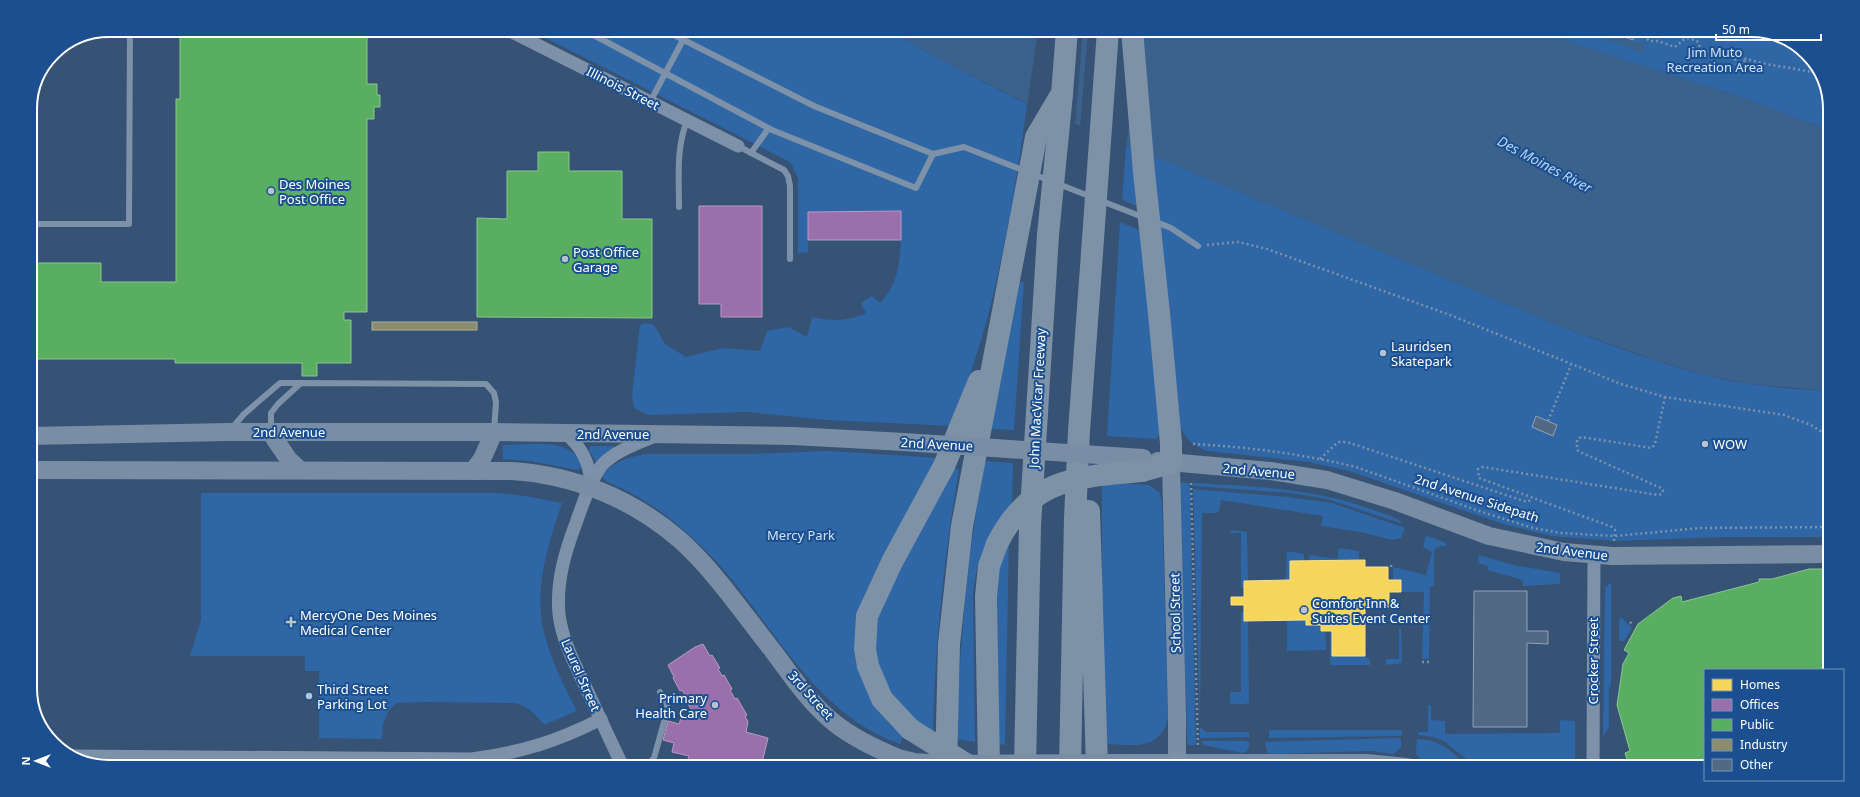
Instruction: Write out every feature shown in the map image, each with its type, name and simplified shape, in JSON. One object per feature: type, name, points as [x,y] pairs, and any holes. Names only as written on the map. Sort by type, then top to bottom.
[{"type":"highway","name":"John MacVicar Freeway","points":[[1025,760],[1030,526],[1048,235],[1066,37]]},
{"type":"highway","points":[[1070,760],[1075,526],[1086,336],[1107,37]]},
{"type":"highway","points":[[989,760],[986,596],[989,566],[1003,532],[1021,508],[1047,489],[1071,479],[1143,464],[1171,464],[1171,443],[1159,312],[1142,156],[1133,37]]},
{"type":"highway","points":[[956,760],[950,644],[962,526],[1036,137],[1062,94]]},
{"type":"highway","points":[[1086,336],[1091,588],[1097,760]]},
{"type":"highway","points":[[950,760],[910,729],[882,699],[868,666],[864,649],[867,616],[892,562],[944,466],[997,338]]},
{"type":"main road","name":"2nd Avenue","points":[[37,436],[228,432],[494,432],[794,436],[904,442],[1143,464]]},
{"type":"main road","points":[[270,432],[289,460],[300,470]]},
{"type":"main road","points":[[473,471],[482,459],[494,432]]},
{"type":"main road","name":"2nd Avenue","points":[[1171,464],[1270,471],[1327,480],[1388,498],[1488,536],[1540,548],[1594,555],[1823,554]]},
{"type":"main road","name":"School Street","points":[[1171,464],[1178,715],[1177,760]]},
{"type":"main road","points":[[37,470],[531,472],[555,476],[591,487]]},
{"type":"main road","name":"3rd Street","points":[[591,487],[618,498],[648,515],[680,540],[707,568],[812,700],[832,720],[875,748],[906,760]]},
{"type":"street","name":"Illinois Street","points":[[522,37],[738,146]]},
{"type":"street","points":[[565,434],[581,450],[587,461],[590,472],[591,487]]},
{"type":"street","name":"Laurel Street","points":[[620,760],[564,638],[559,615],[559,593],[562,565],[582,506],[603,464],[622,452],[659,434]]},
{"type":"street","name":"Crocker Street","points":[[1593,760],[1594,555]]},
{"type":"street","points":[[458,760],[523,750],[557,740],[601,719]]},
{"type":"street","points":[[87,756],[270,760]]},
{"type":"lane","points":[[37,224],[129,224],[130,37]]},
{"type":"lane","points":[[597,37],[768,128],[916,188],[932,154]]},
{"type":"lane","points":[[677,37],[814,106],[932,154],[964,147],[1171,228],[1198,246]]},
{"type":"lane","points":[[650,102],[682,40]]},
{"type":"lane","points":[[679,207],[679,151],[681,136],[687,121]]},
{"type":"lane","points":[[750,153],[768,128]]},
{"type":"lane","points":[[738,146],[777,166],[788,176],[790,186],[790,259]]},
{"type":"lane","points":[[228,432],[244,414],[280,383],[486,384],[494,393],[496,402],[494,432]]},
{"type":"lane","points":[[270,432],[271,413],[278,404],[301,383]]},
{"type":"lane","points":[[652,760],[654,758],[667,711],[666,704],[660,692]]},
{"type":"path","points":[[1645,37],[1649,41],[1675,47],[1683,40],[1688,38],[1697,41],[1701,48],[1709,53],[1725,52],[1740,55],[1746,59],[1813,72]]},
{"type":"path","points":[[1732,54],[1737,65],[1741,65],[1746,59]]},
{"type":"path","points":[[1198,246],[1231,242],[1267,249],[1450,315],[1621,384],[1664,397],[1784,415],[1810,425],[1823,432]]},
{"type":"path","points":[[1548,421],[1571,365]]},
{"type":"path","points":[[1614,541],[1615,528],[1479,478],[1478,469],[1483,467],[1658,495],[1662,494],[1663,490],[1661,488],[1580,452],[1577,450],[1575,445],[1576,440],[1581,437],[1652,448],[1655,444],[1664,397]]},
{"type":"path","points":[[1320,459],[1338,442],[1347,442],[1527,502],[1534,498]]},
{"type":"path","name":"2nd Avenue Sidepath","points":[[1194,444],[1256,448],[1356,467],[1482,512],[1533,528],[1578,535],[1614,536],[1700,528],[1823,527]]},
{"type":"path","points":[[1191,483],[1198,745]]},
{"type":"path","points":[[1391,567],[1392,562]]},
{"type":"path","points":[[1630,622],[1634,625]]},
{"type":"path","points":[[1422,662],[1432,662]]},
{"type":"green space","points":[[544,37],[902,37],[929,54],[1027,104],[1009,219],[991,305],[976,357],[952,426],[827,420],[747,412],[648,415],[634,408],[632,394],[640,325],[645,323],[654,325],[665,344],[686,357],[723,348],[760,351],[767,331],[788,327],[807,337],[812,317],[839,320],[859,316],[866,313],[861,304],[862,302],[872,296],[880,303],[888,293],[897,272],[899,260],[901,236],[900,211],[808,212],[808,252],[798,253],[798,178],[792,165],[788,161]]},
{"type":"green space","name":"Jim Muto Recreation Area","points":[[1556,37],[1755,37],[1769,39],[1791,49],[1805,62],[1816,77],[1822,95],[1823,126],[1806,122],[1738,96]]},
{"type":"green space","points":[[1126,145],[1131,147],[1137,206],[1122,200]]},
{"type":"green space","points":[[1151,155],[1557,325],[1630,352],[1685,370],[1719,378],[1766,386],[1823,391],[1823,537],[1727,537],[1614,541],[1551,536],[1503,524],[1349,471],[1309,462],[1207,451],[1191,442],[1180,427]]},
{"type":"green space","points":[[1120,222],[1139,230],[1150,314],[1160,434],[1156,439],[1107,436]]},
{"type":"green space","points":[[1019,282],[1024,282],[1014,430],[990,429]]},
{"type":"green space","points":[[549,444],[560,446],[570,450],[577,457],[582,467],[577,470],[530,461],[503,459],[503,445]]},
{"type":"green space","points":[[590,446],[613,446],[615,448],[596,462],[589,450]]},
{"type":"green space","name":"Mercy Park","points":[[828,451],[938,458],[871,581],[863,598],[858,622],[875,706],[887,721],[903,736],[900,744],[870,730],[843,712],[819,690],[777,639],[737,586],[706,551],[665,515],[628,491],[604,480],[602,475],[611,466],[617,463],[628,458],[646,454],[750,454]]},
{"type":"green space","points":[[985,461],[1013,463],[1012,505],[982,553],[977,568],[973,594],[975,742],[956,739],[965,600],[973,530]]},
{"type":"green space","points":[[953,467],[959,470],[941,601],[933,732],[913,720],[887,689],[880,674],[875,646],[879,611]]},
{"type":"green space","points":[[1102,482],[1149,485],[1160,493],[1162,502],[1168,719],[1164,729],[1158,737],[1144,744],[1107,744],[1102,639]]},
{"type":"green space","points":[[1182,482],[1189,483],[1190,488],[1196,745],[1189,745],[1187,742],[1180,485]]},
{"type":"green space","points":[[1193,483],[1264,487],[1334,498],[1392,516],[1403,524],[1327,499],[1290,493],[1193,486]]},
{"type":"green space","points":[[1193,489],[1287,497],[1332,503],[1405,528],[1401,538],[1392,540],[1360,532],[1321,526],[1323,516],[1221,500],[1219,511],[1216,513],[1202,513],[1200,723]]},
{"type":"green space","points":[[201,493],[498,493],[525,496],[562,503],[546,555],[540,608],[542,625],[553,661],[577,711],[544,725],[532,712],[516,703],[397,703],[389,710],[383,724],[382,739],[319,738],[319,671],[305,671],[305,656],[190,656],[201,620]]},
{"type":"green space","points":[[1232,530],[1247,532],[1248,581],[1244,581],[1244,588],[1241,588],[1241,533],[1230,533]]},
{"type":"green space","points":[[1426,535],[1446,543],[1446,546],[1437,547],[1434,550],[1434,586],[1430,587],[1429,659],[1422,659],[1424,592],[1401,592],[1401,580],[1393,580],[1393,567],[1426,575],[1432,552],[1423,547]]},
{"type":"green space","points":[[1009,540],[1005,745],[999,744],[997,581],[999,568]]},
{"type":"green space","points":[[1339,548],[1359,551],[1359,560],[1309,561],[1309,555],[1337,559]]},
{"type":"green space","points":[[1287,551],[1304,554],[1304,561],[1290,561],[1290,580],[1283,580],[1286,577]]},
{"type":"green space","points":[[1479,555],[1513,565],[1560,573],[1560,584],[1523,586],[1523,580],[1487,570],[1488,566],[1478,563]]},
{"type":"green space","points":[[1608,583],[1611,584],[1611,685],[1609,689],[1609,727],[1603,737],[1605,586],[1608,586]]},
{"type":"green space","points":[[1241,612],[1244,612],[1244,621],[1248,621],[1249,702],[1246,704],[1233,704],[1230,703],[1230,692],[1241,692]]},
{"type":"green space","points":[[1621,617],[1632,628],[1624,641],[1619,641],[1619,619]]},
{"type":"green space","points":[[1306,620],[1318,624],[1324,629],[1326,637],[1326,650],[1287,651],[1287,621]]},
{"type":"green space","points":[[1399,628],[1401,629],[1402,663],[1386,665],[1386,659],[1399,659]]},
{"type":"green space","points":[[1330,631],[1332,631],[1332,656],[1365,656],[1370,660],[1370,665],[1330,665]]},
{"type":"green space","points":[[1428,705],[1431,705],[1431,720],[1445,721],[1445,734],[1560,733],[1560,720],[1575,721],[1575,760],[1467,760],[1444,741],[1434,737],[1418,735],[1418,732],[1428,732]]},
{"type":"green space","points":[[1200,727],[1206,732],[1249,732],[1249,737],[1200,738]]},
{"type":"green space","points":[[1269,730],[1400,730],[1402,731],[1402,735],[1269,738]]},
{"type":"green space","points":[[1401,739],[1401,748],[1393,754],[1372,751],[1271,754],[1267,752],[1265,742]]},
{"type":"green space","points":[[1417,739],[1433,741],[1440,744],[1462,760],[1423,760],[1416,752]]},
{"type":"green space","points":[[1203,741],[1244,741],[1249,742],[1249,746],[1247,751],[1242,753],[1203,745]]},
{"type":"water","name":"Des Moines River","points":[[902,37],[1556,37],[1750,100],[1806,122],[1823,126],[1823,390],[1750,384],[1704,375],[1654,360],[1557,325],[1028,104],[929,54]]},
{"type":"water","points":[[1599,37],[1625,37],[1633,40],[1633,42],[1641,41],[1645,45],[1644,53]]},
{"type":"pier","points":[[1037,37],[1082,37],[1075,126],[1027,106]]},
{"type":"pier","points":[[1087,37],[1141,37],[1126,147],[1080,128]]},
{"type":"building: Homes","name":"Comfort Inn & Suites Event Center","points":[[1365,560],[1365,567],[1388,567],[1388,580],[1401,580],[1401,592],[1389,592],[1389,607],[1365,607],[1365,656],[1332,656],[1332,631],[1321,631],[1321,625],[1306,625],[1306,620],[1244,621],[1244,605],[1231,605],[1231,597],[1244,597],[1244,581],[1290,580],[1290,561]]},
{"type":"building: Offices","points":[[699,206],[762,206],[762,317],[721,317],[721,304],[699,304]]},
{"type":"building: Offices","points":[[901,211],[901,240],[808,240],[808,212]]},
{"type":"building: Offices","name":"Primary Health Care","points":[[703,644],[710,656],[712,655],[720,668],[718,669],[722,676],[724,675],[732,689],[730,690],[735,699],[737,698],[747,715],[745,716],[748,722],[746,732],[768,738],[763,760],[688,760],[689,756],[672,752],[674,743],[663,740],[668,721],[679,724],[682,715],[698,720],[699,718],[684,698],[686,697],[682,690],[680,691],[668,665],[695,647]]},
{"type":"building: Public","name":"Des Moines Post Office","points":[[180,37],[367,37],[367,84],[377,84],[377,95],[380,95],[380,107],[374,107],[374,119],[367,119],[367,312],[344,312],[344,320],[351,320],[351,363],[317,363],[317,376],[302,376],[302,363],[175,363],[175,359],[37,359],[37,263],[101,263],[101,282],[176,282],[176,99],[180,99]]},
{"type":"building: Public","name":"Post Office Garage","points":[[538,152],[569,152],[569,171],[622,171],[622,219],[652,219],[652,318],[477,317],[477,218],[507,219],[507,171],[538,171]]},
{"type":"building: Public","points":[[1809,569],[1823,569],[1823,669],[1704,669],[1704,760],[1627,760],[1625,753],[1630,751],[1617,705],[1623,664],[1629,653],[1624,650],[1638,624],[1673,598],[1681,596],[1682,602],[1759,582],[1759,579],[1772,579]]},
{"type":"building: Industry","points":[[372,322],[477,322],[477,330],[372,330]]},
{"type":"building: Other","points":[[1626,37],[1634,37],[1633,40]]},
{"type":"building: Other","points":[[1536,416],[1557,425],[1553,436],[1532,427]]},
{"type":"building: Other","points":[[1474,591],[1527,591],[1527,631],[1548,631],[1548,644],[1527,643],[1527,727],[1473,727]]},
{"type":"place","name":"Des Moines Post Office","points":[[271,191]]},
{"type":"place","name":"Post Office Garage","points":[[565,259]]},
{"type":"place","name":"Lauridsen Skatepark","points":[[1383,353]]},
{"type":"place","name":"WOW","points":[[1705,444]]},
{"type":"place","name":"Comfort Inn & Suites Event Center","points":[[1304,610]]},
{"type":"place","name":"MercyOne Des Moines Medical Center","points":[[291,622]]},
{"type":"place","name":"Third Street Parking Lot","points":[[309,696]]},
{"type":"place","name":"Primary Health Care","points":[[715,705]]}]
